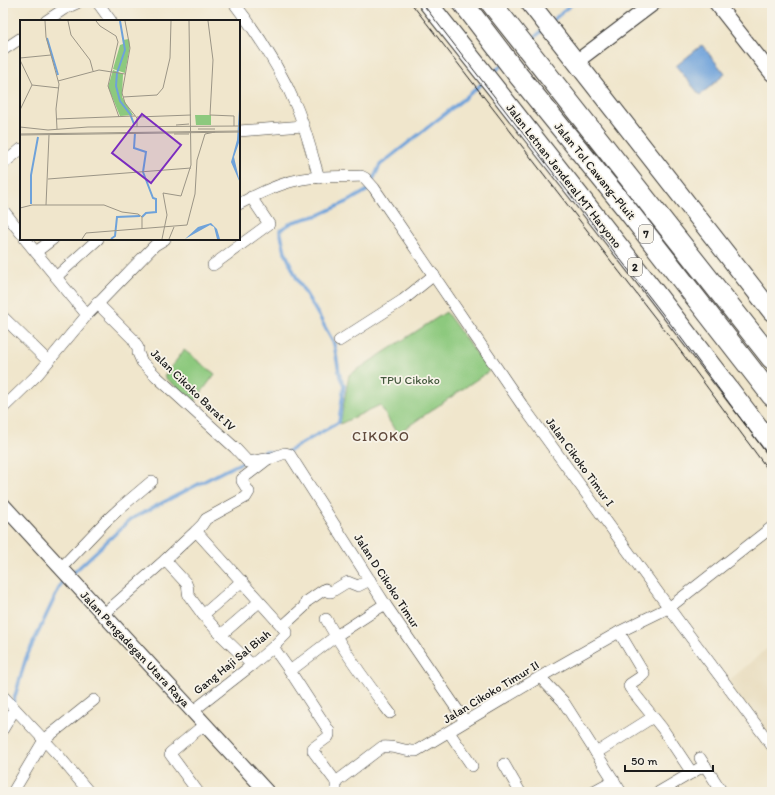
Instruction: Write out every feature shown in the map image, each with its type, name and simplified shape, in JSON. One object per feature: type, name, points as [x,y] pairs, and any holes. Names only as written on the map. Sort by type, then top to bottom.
[{"type":"highway","name":"Jalan Letnan Jenderal MT Haryono","points":[[428,3],[653,289],[772,444]]},
{"type":"highway","name":"Jalan Tol Cawang–Pluit","points":[[463,3],[518,75],[625,207],[772,396]]},
{"type":"highway","name":"Jalan Tol Cawang–Pluit","points":[[491,3],[772,359]]},
{"type":"highway","points":[[530,3],[772,312]]},
{"type":"street","points":[[98,3],[110,20]]},
{"type":"street","points":[[234,3],[264,44],[296,106],[319,178],[284,184],[240,203]]},
{"type":"street","points":[[576,62],[654,3]]},
{"type":"street","points":[[716,3],[772,74]]},
{"type":"street","points":[[47,20],[71,4]]},
{"type":"street","points":[[3,50],[20,39]]},
{"type":"street","points":[[240,131],[303,126]]},
{"type":"street","points":[[3,164],[20,150]]},
{"type":"street","name":"Jalan Cikoko Timur I","points":[[319,178],[361,176],[365,178],[374,188],[522,405],[772,746]]},
{"type":"street","points":[[213,265],[269,224],[252,197]]},
{"type":"street","points":[[3,210],[20,232]]},
{"type":"street","points":[[26,240],[86,315]]},
{"type":"street","points":[[36,252],[52,240]]},
{"type":"street","points":[[56,277],[97,240]]},
{"type":"street","points":[[3,408],[38,374],[97,303],[155,245],[163,240]]},
{"type":"street","points":[[339,341],[403,300],[434,275]]},
{"type":"street","name":"Jalan Cikoko Barat IV","points":[[97,303],[133,339],[138,348],[138,353],[142,362],[246,460],[268,459],[285,453],[289,454]]},
{"type":"street","points":[[3,317],[48,361]]},
{"type":"street","name":"Jalan D Cikoko Timur","points":[[289,454],[385,604],[465,721]]},
{"type":"street","points":[[104,614],[165,560],[202,525],[206,519],[246,497],[249,492],[242,479],[268,459]]},
{"type":"street","points":[[67,574],[106,521],[152,481]]},
{"type":"street","name":"Jalan Pengadegan Utara Raya","points":[[3,505],[267,792]]},
{"type":"street","name":"Jalan Cikoko Timur II","points":[[336,787],[382,747],[391,747],[410,752],[416,751],[619,632],[670,607],[772,527]]},
{"type":"street","points":[[196,531],[284,630]]},
{"type":"street","points":[[165,560],[186,584],[188,587],[189,596],[203,615],[252,665]]},
{"type":"street","name":"Gang Haji Sal Biah","points":[[193,711],[273,647],[286,634],[284,630],[304,607],[306,602],[325,589],[331,592],[348,582],[358,586],[370,580]]},
{"type":"street","points":[[203,615],[242,581]]},
{"type":"street","points":[[221,635],[259,602]]},
{"type":"street","points":[[290,671],[336,636],[385,604]]},
{"type":"street","points":[[326,619],[367,682],[390,713]]},
{"type":"street","points":[[619,632],[644,674],[630,684],[630,688],[653,717],[692,773]]},
{"type":"street","points":[[273,647],[329,732],[329,736],[313,748],[313,751],[336,787]]},
{"type":"street","points":[[540,677],[563,701],[622,792]]},
{"type":"street","points":[[13,792],[44,740],[94,700]]},
{"type":"street","points":[[10,703],[89,792]]},
{"type":"street","points":[[3,729],[10,703]]},
{"type":"street","points":[[596,753],[653,717]]},
{"type":"street","points":[[198,792],[170,753],[205,724]]},
{"type":"street","points":[[449,732],[472,766]]},
{"type":"street","points":[[659,792],[692,773],[702,761],[722,792]]},
{"type":"street","points":[[504,764],[520,792]]},
{"type":"street","points":[[592,792],[614,780]]},
{"type":"shaded area","points":[[772,644],[772,747],[718,690]]},
{"type":"green space","name":"TPU Cikoko","points":[[446,312],[489,371],[397,434],[380,405],[340,424],[349,375]]},
{"type":"green space","points":[[184,350],[215,374],[195,401],[164,377]]},
{"type":"water","points":[[702,45],[725,74],[700,95],[676,66]]},
{"type":"waterway","points":[[551,22],[573,3]]},
{"type":"waterway","points":[[529,42],[544,29]]},
{"type":"waterway","points":[[491,75],[503,64]]},
{"type":"waterway","points":[[287,452],[339,422],[344,385],[340,377],[334,344],[297,279],[285,252],[280,230],[293,222],[319,215],[368,190],[380,165],[484,82]]},
{"type":"waterway","points":[[254,457],[266,451],[274,454]]},
{"type":"waterway","points":[[71,575],[131,519],[245,461]]},
{"type":"waterway","points":[[13,703],[26,658],[62,582],[66,579]]},
{"type":"tram line","points":[[411,3],[673,341],[772,475]]},
{"type":"tram line","points":[[422,3],[679,335],[772,461]]},
{"type":"district","name":"CIKOKO","points":[[381,436]]}]
